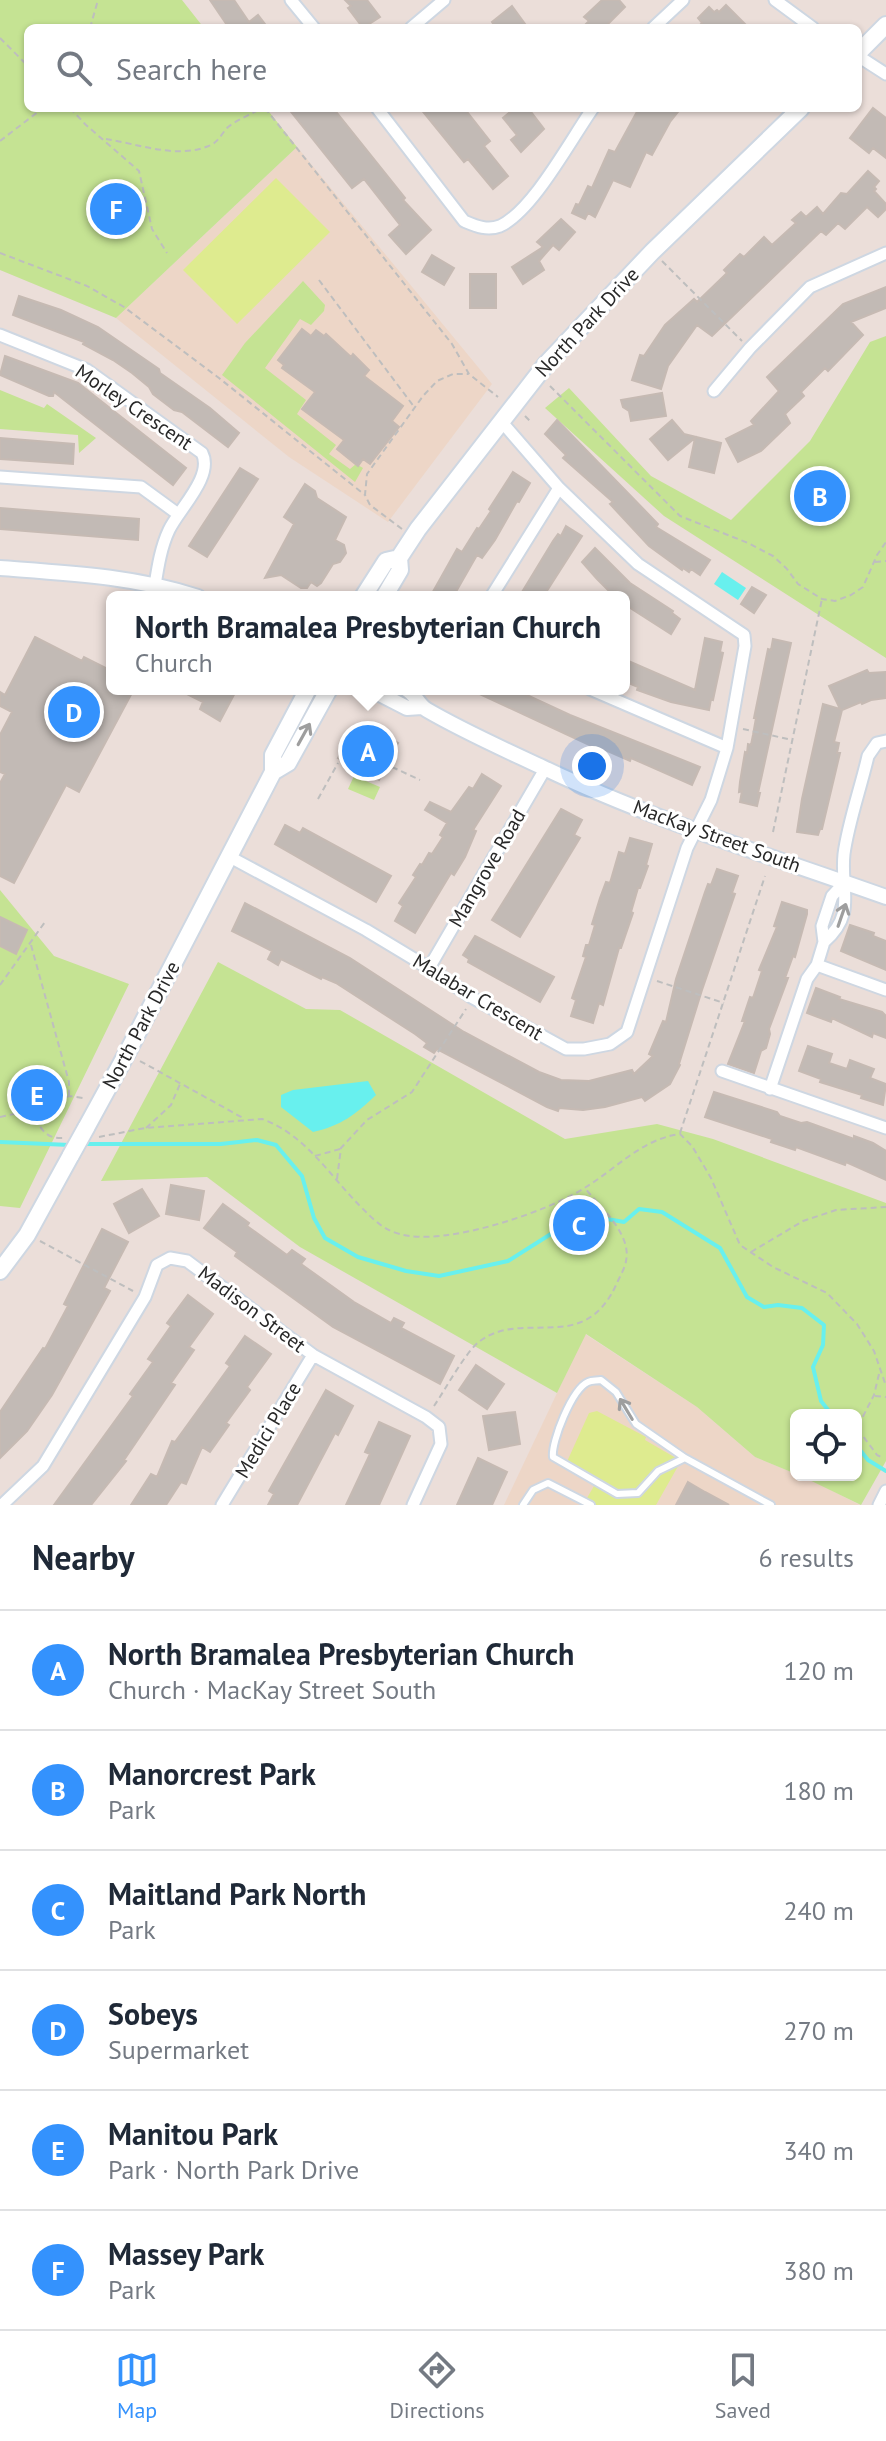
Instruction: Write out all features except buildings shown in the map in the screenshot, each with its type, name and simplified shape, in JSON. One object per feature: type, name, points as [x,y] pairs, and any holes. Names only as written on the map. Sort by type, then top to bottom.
[{"type":"main road","points":[[862,50],[886,25]]},
{"type":"main road","name":"North Park Drive","points":[[388,591],[400,570],[399,558],[412,537],[538,373],[652,252],[797,112]]},
{"type":"main road","name":"North Park Drive","points":[[367,591],[386,561],[399,558]]},
{"type":"main road","name":"North Park Drive","points":[[0,1271],[27,1235],[127,1053],[273,772],[273,755],[305,695]]},
{"type":"main road","name":"North Park Drive","points":[[273,772],[288,763],[326,695]]},
{"type":"street","points":[[291,0],[311,24]]},
{"type":"street","points":[[416,24],[444,0]]},
{"type":"street","points":[[657,24],[683,0]]},
{"type":"street","points":[[775,0],[808,24]]},
{"type":"street","points":[[862,57],[886,74]]},
{"type":"street","points":[[380,112],[464,221],[483,229],[500,226],[534,197],[590,112]]},
{"type":"street","points":[[714,391],[750,348],[810,287],[886,253]]},
{"type":"street","name":"Morley Crescent","points":[[0,335],[87,370],[202,453],[206,461],[204,475],[178,514],[163,544],[155,585]]},
{"type":"street","points":[[495,591],[559,488],[501,421]]},
{"type":"street","points":[[0,477],[141,487],[178,514]]},
{"type":"street","name":"Malabar Crescent","points":[[230,857],[366,930],[473,998],[566,1049],[610,1044],[627,1032],[687,848],[711,800],[727,748],[745,646],[744,635],[638,564],[559,488]]},
{"type":"street","points":[[0,568],[82,574],[176,591]]},
{"type":"street","name":"MacKay Street South","points":[[382,695],[407,708],[422,707],[545,769],[696,830],[886,897]]},
{"type":"street","name":"MacKay Street South","points":[[415,695],[422,707]]},
{"type":"street","points":[[604,695],[727,748]]},
{"type":"street","points":[[770,1089],[807,979],[817,965],[824,942],[836,932],[846,905],[845,851],[868,756],[877,743],[886,741]]},
{"type":"street","name":"Mangrove Road","points":[[429,968],[545,769]]},
{"type":"street","points":[[817,965],[886,990]]},
{"type":"street","points":[[722,1071],[886,1128]]},
{"type":"street","name":"Madison Street","points":[[2,1505],[43,1466],[145,1297],[157,1265],[170,1258],[187,1261],[313,1355],[426,1417]]},
{"type":"street","name":"Medici Place","points":[[222,1505],[313,1355]]},
{"type":"street","points":[[413,1505],[441,1444],[439,1427],[426,1417]]},
{"type":"street","points":[[879,1505],[886,1491]]},
{"type":"lane","points":[[685,1458],[658,1471],[638,1493],[617,1494],[553,1457],[552,1446],[575,1394],[587,1382],[601,1380],[616,1392],[636,1424],[685,1458],[771,1505]]},
{"type":"lane","points":[[523,1505],[533,1490],[548,1483],[591,1505]]},
{"type":"path","points":[[91,24],[98,0]]},
{"type":"path","points":[[0,38],[24,62]]},
{"type":"path","points":[[0,141],[38,112]]},
{"type":"path","points":[[74,112],[139,171],[152,229],[167,253]]},
{"type":"path","points":[[102,138],[172,151],[208,146],[216,142],[231,125],[255,112]]},
{"type":"path","points":[[266,112],[452,344],[469,374],[498,397]]},
{"type":"path","points":[[652,252],[750,348]]},
{"type":"path","points":[[0,253],[87,286],[124,307],[219,378],[365,495],[370,505],[412,537]]},
{"type":"path","points":[[319,280],[416,409]]},
{"type":"path","points":[[538,373],[680,516],[773,556],[798,584],[822,599],[835,601],[863,587],[886,542]]},
{"type":"path","points":[[365,495],[367,474],[423,396],[437,381],[453,374],[469,374]]},
{"type":"path","points":[[521,413],[530,421]]},
{"type":"path","points":[[874,562],[886,561]]},
{"type":"path","points":[[773,832],[822,599]]},
{"type":"path","points":[[730,727],[792,740]]},
{"type":"path","points":[[318,799],[338,763]]},
{"type":"path","points":[[392,767],[420,780]]},
{"type":"path","points":[[680,1134],[765,876]]},
{"type":"path","points":[[0,985],[45,922]]},
{"type":"path","points":[[31,945],[69,1082],[69,1096]]},
{"type":"path","points":[[645,977],[724,1003]]},
{"type":"path","points":[[315,1156],[341,1148],[367,1120],[412,1092],[473,998]]},
{"type":"path","points":[[127,1053],[244,1119]]},
{"type":"path","points":[[180,1084],[171,1105],[145,1128],[244,1119],[262,1119],[278,1124],[297,1138],[382,1227],[402,1235],[430,1236],[500,1223],[544,1208],[585,1188],[635,1151],[665,1136],[680,1134]]},
{"type":"path","points":[[0,1117],[37,1109],[69,1096],[100,1101]]},
{"type":"path","points":[[15,1114],[35,1119],[37,1109]]},
{"type":"path","points":[[680,1134],[692,1146],[711,1178],[740,1245],[773,1267],[827,1293],[857,1324],[874,1351],[879,1373],[886,1386]]},
{"type":"path","points":[[336,1182],[341,1148]]},
{"type":"path","points":[[426,1417],[478,1342],[499,1331],[566,1326],[599,1312],[614,1290],[627,1253],[618,1231],[585,1188]]},
{"type":"path","points":[[751,1252],[803,1221],[836,1210],[886,1207]]},
{"type":"path","points":[[27,1235],[145,1297]]},
{"type":"path","points":[[879,1373],[874,1395],[857,1428],[877,1455],[883,1458]]},
{"type":"path","points":[[874,1395],[886,1397]]},
{"type":"shaded area","points":[[297,147],[492,384],[388,522],[289,457],[116,318]]},
{"type":"shaded area","points":[[585,1334],[697,1407],[755,1457],[790,1471],[790,1481],[813,1481],[860,1505],[504,1505]]},
{"type":"green space","points":[[0,0],[182,0],[201,24],[24,24],[24,112],[269,112],[297,147],[116,318],[0,270]]},
{"type":"green space","points":[[276,178],[330,232],[237,324],[183,270]]},
{"type":"green space","points":[[303,281],[325,305],[324,311],[311,325],[300,319],[265,368],[306,400],[297,414],[336,445],[329,454],[350,469],[356,464],[363,468],[355,482],[222,375],[245,343]]},
{"type":"green space","points":[[886,336],[886,658],[664,516],[545,408],[569,388],[651,476],[731,520],[810,441],[870,342]]},
{"type":"green space","points":[[0,390],[44,408],[47,404],[96,438],[79,453],[78,435],[0,429]]},
{"type":"green space","points":[[354,776],[380,787],[374,800],[348,789]]},
{"type":"green space","points":[[0,890],[54,956],[129,984],[20,1208],[0,1206]]},
{"type":"green space","points":[[218,962],[306,1009],[340,1010],[565,1139],[657,1124],[713,1139],[886,1203],[886,1461],[861,1505],[811,1481],[862,1481],[862,1409],[790,1409],[790,1472],[755,1457],[697,1407],[586,1334],[557,1393],[300,1247],[207,1177],[101,1181]]},
{"type":"green space","points":[[597,1411],[646,1437],[645,1440],[681,1461],[656,1505],[583,1505],[598,1479],[565,1466],[589,1413]]},
{"type":"water","points":[[722,572],[746,588],[738,600],[714,584]]},
{"type":"water","points":[[368,1081],[376,1095],[362,1108],[332,1126],[313,1132],[281,1107],[281,1095],[293,1090]]},
{"type":"waterway","points":[[82,1144],[221,1144],[257,1140],[276,1145],[302,1176],[314,1218],[325,1238],[358,1257],[406,1271],[439,1276],[508,1261],[573,1220],[596,1217],[624,1222],[639,1209],[662,1212],[720,1248],[747,1297],[764,1307],[802,1308],[824,1325],[823,1345],[813,1367],[821,1401],[827,1409]]},
{"type":"waterway","points":[[0,1142],[70,1145]]},
{"type":"waterway","points":[[862,1452],[886,1471]]},
{"type":"place","name":"Massey Park","points":[[116,209]]},
{"type":"place","name":"Manorcrest Park","points":[[820,496]]},
{"type":"place","name":"Sobeys","points":[[74,712]]},
{"type":"place","name":"North Bramalea Presbyterian Church","points":[[368,751]]},
{"type":"place","name":"Manitou Park","points":[[37,1095]]},
{"type":"place","name":"Maitland Park North","points":[[579,1225]]}]
